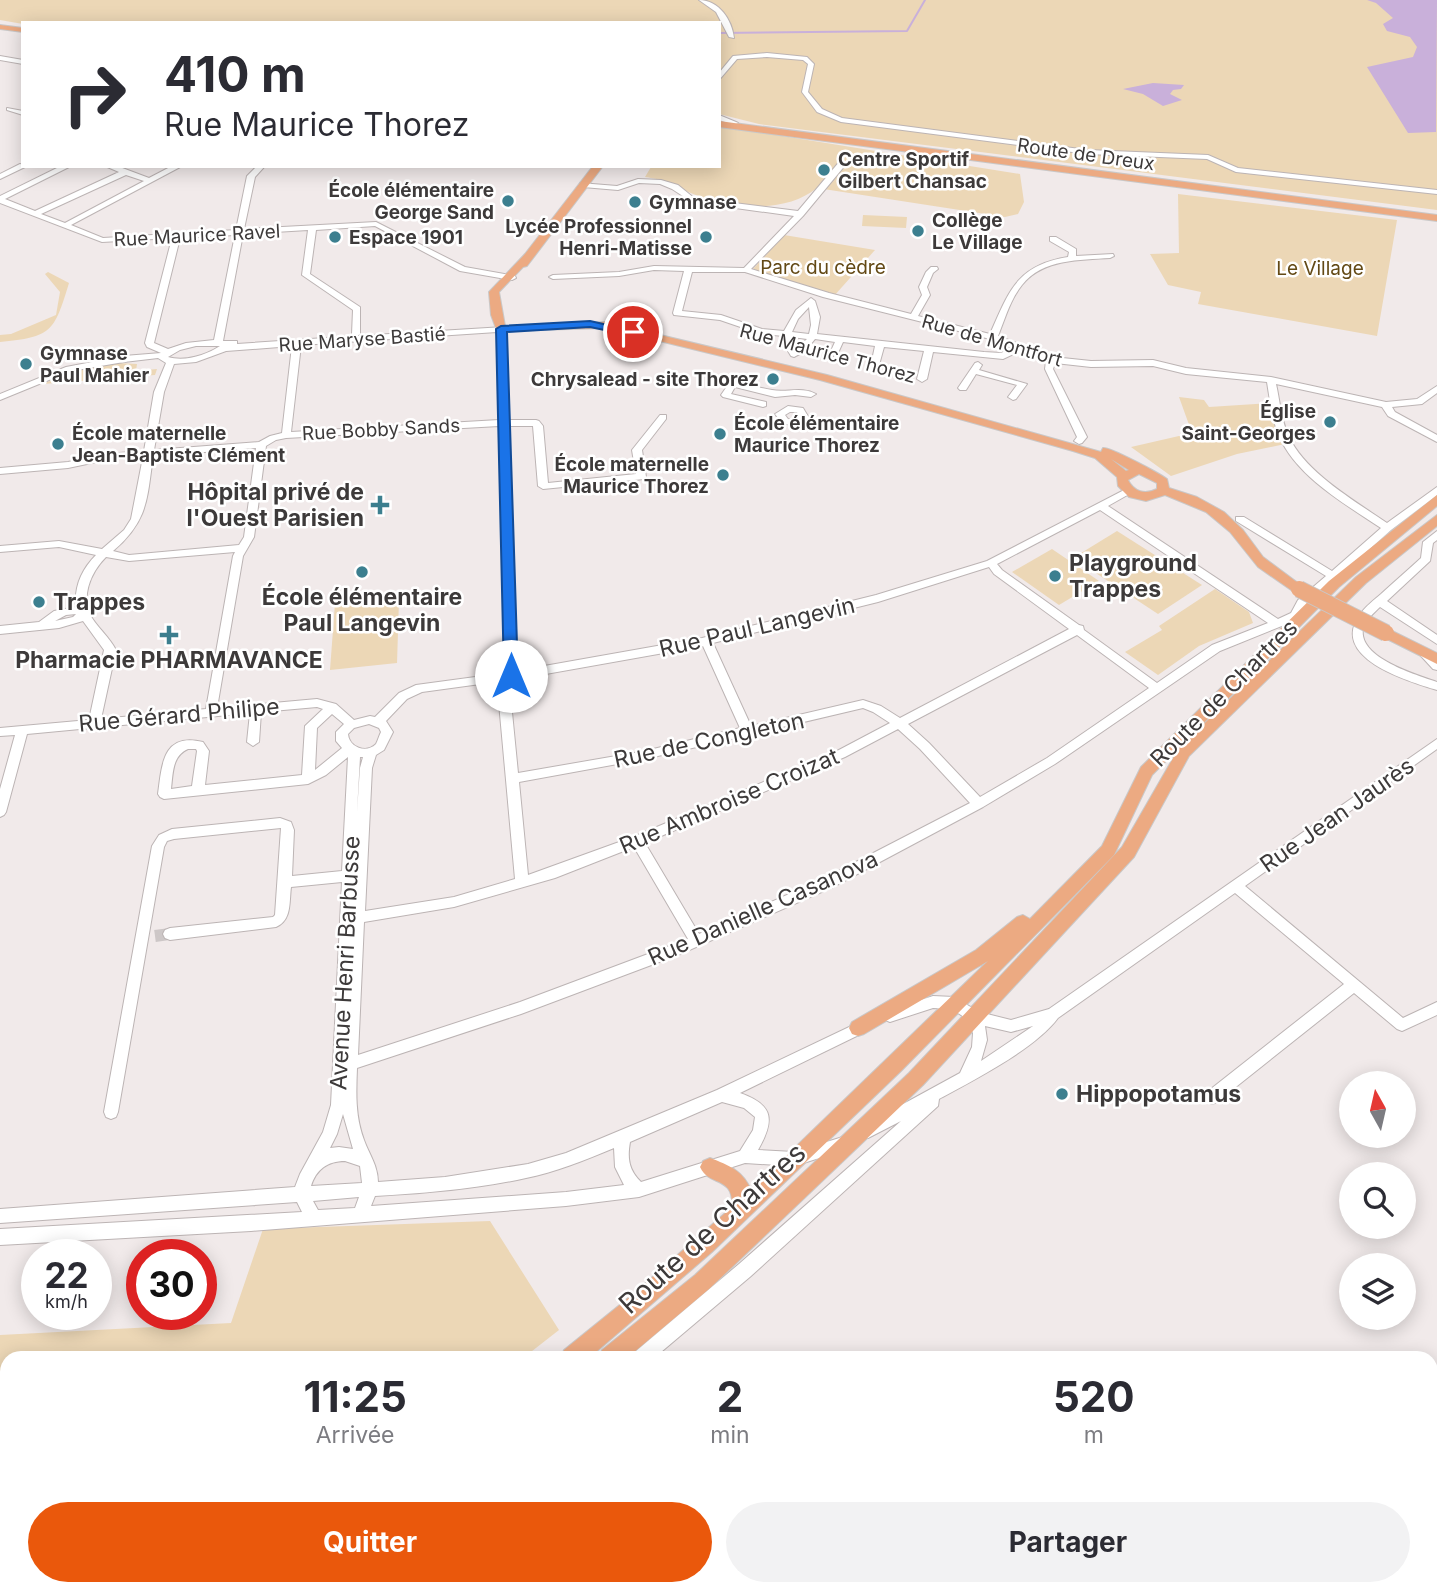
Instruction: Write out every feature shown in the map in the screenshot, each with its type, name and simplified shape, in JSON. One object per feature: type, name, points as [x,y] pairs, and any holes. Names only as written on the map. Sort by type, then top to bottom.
[{"type":"main road","points":[[0,27],[21,30]]},
{"type":"main road","name":"Route de Dreux","points":[[721,120],[756,128]]},
{"type":"main road","name":"Route de Dreux","points":[[721,120],[756,128],[1437,218]]},
{"type":"main road","points":[[500,324],[496,315],[494,292],[526,257],[596,168]]},
{"type":"main road","name":"Rue Maurice Thorez","points":[[500,324],[536,318],[608,315],[792,357],[1078,444]]},
{"type":"main road","name":"Rue Maurice Thorez","points":[[500,324],[606,325],[823,377],[1108,451],[1138,470],[1158,477],[1163,482],[1163,491]]},
{"type":"main road","points":[[1078,444],[1099,456],[1124,476]]},
{"type":"main road","points":[[1124,476],[1138,470]]},
{"type":"main road","points":[[1124,476],[1122,485],[1128,491],[1149,497],[1163,491],[1202,504],[1235,528],[1256,558],[1272,573],[1435,661]]},
{"type":"main road","name":"Route de Chartres","points":[[581,1351],[655,1291],[742,1210],[1080,880],[1108,850],[1146,771],[1334,584],[1437,499]]},
{"type":"main road","name":"Route de Chartres","points":[[618,1351],[702,1282],[852,1140],[975,1017],[1128,852],[1184,752],[1361,580],[1437,519]]},
{"type":"main road","points":[[858,1028],[982,955],[1013,931],[1064,884],[1080,880]]},
{"type":"main road","points":[[710,1167],[728,1174],[738,1183],[744,1194],[742,1210]]},
{"type":"street","points":[[702,0],[719,8],[725,15],[731,34]]},
{"type":"street","points":[[721,75],[735,57],[767,55],[805,58],[811,64],[805,92],[820,113],[841,120],[1088,152],[1198,156],[1250,173],[1437,192]]},
{"type":"street","points":[[0,58],[20,61]]},
{"type":"street","points":[[0,69],[20,61]]},
{"type":"street","points":[[721,64],[731,61]]},
{"type":"street","points":[[21,106],[11,110],[21,112]]},
{"type":"street","points":[[746,270],[800,214],[843,163]]},
{"type":"street","points":[[0,177],[21,167]]},
{"type":"street","points":[[0,199],[63,168]]},
{"type":"street","points":[[114,168],[150,181]]},
{"type":"street","points":[[64,226],[174,168]]},
{"type":"street","points":[[0,397],[47,376],[107,361],[198,358],[222,345],[249,183],[251,176],[259,168]]},
{"type":"street","points":[[34,214],[123,173]]},
{"type":"street","points":[[583,185],[618,188],[638,181],[668,184],[692,200],[800,214]]},
{"type":"street","points":[[33,183],[49,190]]},
{"type":"street","name":"Rue Maurice Ravel","points":[[0,199],[97,240],[360,225],[384,226],[463,269],[509,277]]},
{"type":"street","points":[[312,228],[306,275],[357,310],[356,334]]},
{"type":"street","points":[[167,357],[149,343],[177,235]]},
{"type":"street","points":[[1053,239],[1073,251],[1072,259]]},
{"type":"street","points":[[993,337],[1018,284],[1041,265],[1110,256]]},
{"type":"street","points":[[553,277],[619,274],[654,268],[689,269],[677,313],[721,318],[761,331],[984,355],[1003,356],[1018,348]]},
{"type":"street","name":"Rue de Montfort","points":[[689,269],[746,270],[813,297],[913,317],[993,337],[1051,360],[1091,364],[1153,363],[1186,371],[1271,380],[1386,405],[1391,414],[1437,439]]},
{"type":"street","points":[[913,317],[926,295],[923,287],[934,269]]},
{"type":"street","points":[[813,297],[817,321],[814,336],[807,346],[792,357],[787,333],[794,316],[813,297]]},
{"type":"street","points":[[500,324],[504,692],[522,883]]},
{"type":"street","name":"Rue Maryse Bastié","points":[[222,345],[500,324]]},
{"type":"street","name":"Rue Maryse Bastié","points":[[222,345],[297,344],[500,324]]},
{"type":"street","points":[[834,353],[840,339]]},
{"type":"street","points":[[874,365],[880,343]]},
{"type":"street","points":[[286,435],[297,344]]},
{"type":"street","points":[[922,379],[929,349]]},
{"type":"street","points":[[963,388],[984,355]]},
{"type":"street","points":[[94,723],[110,650],[89,625],[81,598],[83,583],[91,567],[134,523],[167,357]]},
{"type":"street","points":[[1051,360],[1049,369],[1082,437],[1078,444]]},
{"type":"street","points":[[974,371],[1022,384],[1013,397]]},
{"type":"street","points":[[1271,380],[1284,439],[1299,459],[1343,498],[1387,528]]},
{"type":"street","points":[[763,404],[726,395],[733,384],[775,394],[811,394]]},
{"type":"street","points":[[1386,405],[1419,402],[1437,389]]},
{"type":"street","name":"Rue Bobby Sands","points":[[0,471],[149,454],[261,445],[286,435],[526,422],[538,426],[544,486],[641,477],[638,450],[663,418]]},
{"type":"street","points":[[211,712],[238,556],[249,537],[261,445]]},
{"type":"street","name":"Rue Danielle Casanova","points":[[346,1065],[521,1008],[696,941],[828,883],[979,804],[1051,761],[1216,648],[1295,616],[1302,603],[1335,577],[1387,528],[1437,490]]},
{"type":"street","name":"Rue Paul Langevin","points":[[378,722],[411,690],[706,641],[866,601],[991,563],[1128,491]]},
{"type":"street","points":[[1102,506],[1275,622]]},
{"type":"street","points":[[1240,519],[1335,577]]},
{"type":"street","points":[[1437,534],[1428,542],[1426,559],[1360,621],[1358,632],[1361,645],[1370,656],[1390,670],[1437,686]]},
{"type":"street","points":[[0,549],[59,544],[105,551],[129,558],[242,548]]},
{"type":"street","points":[[991,563],[998,572],[1158,689]]},
{"type":"street","points":[[1380,602],[1437,640]]},
{"type":"street","points":[[0,630],[77,620],[85,611]]},
{"type":"street","name":"Rue Ambroise Croizat","points":[[359,917],[454,902],[522,883],[637,841],[772,785],[899,725],[1079,629]]},
{"type":"street","points":[[706,641],[748,733]]},
{"type":"street","points":[[1416,679],[1432,676],[1435,661]]},
{"type":"street","name":"Rue Gérard Philipe","points":[[0,732],[317,703],[332,707]]},
{"type":"street","name":"Rue de Congleton","points":[[512,779],[748,733],[863,704],[875,706],[899,725],[979,804]]},
{"type":"street","points":[[307,779],[311,726],[332,707],[351,724]]},
{"type":"street","points":[[253,742],[256,708]]},
{"type":"street","points":[[198,790],[204,751],[199,745],[188,743],[177,746],[170,754],[164,793],[198,790],[307,779],[322,772],[351,751],[371,751],[385,740],[387,732],[378,722],[370,720],[351,724],[341,737],[343,745],[351,751]]},
{"type":"street","points":[[0,812],[3,791],[22,730]]},
{"type":"street","name":"Rue Jean Jaurès","points":[[1053,1014],[1437,743]]},
{"type":"street","name":"Avenue Henri Barbusse","points":[[351,751],[346,1065],[348,1104],[363,1160],[370,1171],[370,1188]]},
{"type":"street","name":"Avenue Henri Barbusse","points":[[301,1194],[311,1168],[330,1135],[346,1065],[359,917],[366,768],[371,751]]},
{"type":"street","points":[[308,765],[322,772]]},
{"type":"street","points":[[111,1112],[148,937],[158,846],[163,838],[172,834],[280,823],[287,825],[285,883],[281,917],[276,922],[170,934]]},
{"type":"street","points":[[637,841],[696,941]]},
{"type":"street","points":[[285,883],[349,876]]},
{"type":"street","points":[[1236,886],[1352,986],[1402,1025],[1437,1008]]},
{"type":"street","points":[[1212,1097],[1352,986]]},
{"type":"street","points":[[0,1216],[445,1184],[528,1171],[623,1138],[722,1095],[858,1028],[923,1003],[954,1003],[975,1017],[1011,1026],[1053,1014]]},
{"type":"street","points":[[852,1140],[964,1078],[1044,1026],[1053,1014]]},
{"type":"street","points":[[964,1078],[982,1043],[981,1030],[975,1017]]},
{"type":"street","points":[[649,1351],[932,1103],[935,1094]]},
{"type":"street","points":[[722,1095],[756,1105],[762,1117],[763,1130],[745,1156]]},
{"type":"street","points":[[623,1138],[621,1169],[627,1180],[639,1190]]},
{"type":"street","name":"Route de Chartres","points":[[794,1160],[852,1140]]},
{"type":"street","points":[[311,1168],[322,1158],[338,1153],[350,1153],[363,1160]]},
{"type":"street","points":[[0,1237],[566,1199],[639,1190],[745,1156],[794,1160]]},
{"type":"street","points":[[360,1214],[370,1188]]},
{"type":"street","points":[[301,1194],[313,1217]]},
{"type":"green space","points":[[0,0],[1437,0],[1437,210],[759,124],[721,114],[721,21],[21,21],[21,24],[0,20]]},
{"type":"green space","name":"Centre Sportif Gilbert Chansac","points":[[721,126],[1020,174],[1024,202],[1018,214],[1005,217],[817,188],[787,203],[770,206],[735,205],[701,197],[645,177],[650,168],[721,168]]},
{"type":"green space","name":"Le Village","points":[[1178,194],[1397,220],[1377,336],[1198,304],[1201,292],[1168,285],[1150,254],[1179,253]]},
{"type":"green space","points":[[863,215],[907,217],[906,228],[862,226]]},
{"type":"green space","name":"Parc du cèdre","points":[[784,235],[875,250],[834,296],[753,269]]},
{"type":"green space","points":[[48,272],[69,283],[54,322],[41,334],[31,338],[0,342],[0,335],[11,334],[56,315],[60,292],[45,274]]},
{"type":"green space","points":[[118,363],[137,364],[136,371],[157,369],[155,375],[43,384],[71,371]]},
{"type":"green space","points":[[1179,397],[1204,400],[1209,407],[1271,403],[1285,444],[1237,454],[1171,476],[1131,447],[1192,433]]},
{"type":"green space","points":[[1117,531],[1202,585],[1158,614],[1073,558]]},
{"type":"green space","name":"Playground Trappes","points":[[1052,549],[1099,581],[1059,605],[1012,572]]},
{"type":"green space","points":[[1215,589],[1249,612],[1253,623],[1199,646],[1158,675],[1125,652],[1162,630],[1159,626]]},
{"type":"green space","points":[[399,600],[397,663],[330,670],[335,603]]},
{"type":"green space","points":[[490,1221],[559,1330],[532,1351],[0,1351],[0,1335],[126,1328],[217,1330],[217,1324],[231,1323],[263,1229]]},
{"type":"shaded area","points":[[1367,0],[1437,0],[1436,132],[1408,133],[1367,67],[1413,57],[1417,47],[1410,37],[1387,31],[1383,24],[1393,18],[1376,3]]},
{"type":"shaded area","points":[[1153,83],[1184,85],[1170,94],[1182,100],[1163,106],[1143,94],[1123,89]]},
{"type":"waterway","points":[[721,33],[907,31],[925,0]]},
{"type":"tunnel","points":[[155,936],[170,934]]},
{"type":"place","name":"Centre Sportif Gilbert Chansac","points":[[824,170]]},
{"type":"place","name":"École élémentaire George Sand","points":[[508,201]]},
{"type":"place","name":"Gymnase","points":[[635,202]]},
{"type":"place","name":"Collège Le Village","points":[[918,231]]},
{"type":"place","name":"Espace 1901","points":[[335,237]]},
{"type":"place","name":"Lycée Professionnel Henri-Matisse","points":[[706,237]]},
{"type":"place","name":"Gymnase Paul Mahier","points":[[26,364]]},
{"type":"place","name":"Chrysalead - site Thorez","points":[[773,379]]},
{"type":"place","name":"Église Saint-Georges","points":[[1330,422]]},
{"type":"place","name":"École élémentaire Maurice Thorez","points":[[720,434]]},
{"type":"place","name":"École maternelle Jean-Baptiste Clément","points":[[58,444]]},
{"type":"place","name":"École maternelle Maurice Thorez","points":[[723,475]]},
{"type":"place","name":"Hôpital privé de l'Ouest Parisien","points":[[380,505]]},
{"type":"place","name":"École élémentaire Paul Langevin","points":[[362,572]]},
{"type":"place","name":"Playground Trappes","points":[[1055,576]]},
{"type":"place","name":"Trappes","points":[[39,602]]},
{"type":"place","name":"Pharmacie PHARMAVANCE","points":[[169,635]]},
{"type":"place","name":"Hippopotamus","points":[[1062,1094]]},
{"type":"route","points":[[511,676],[501,329],[590,324],[633,332]]}]
